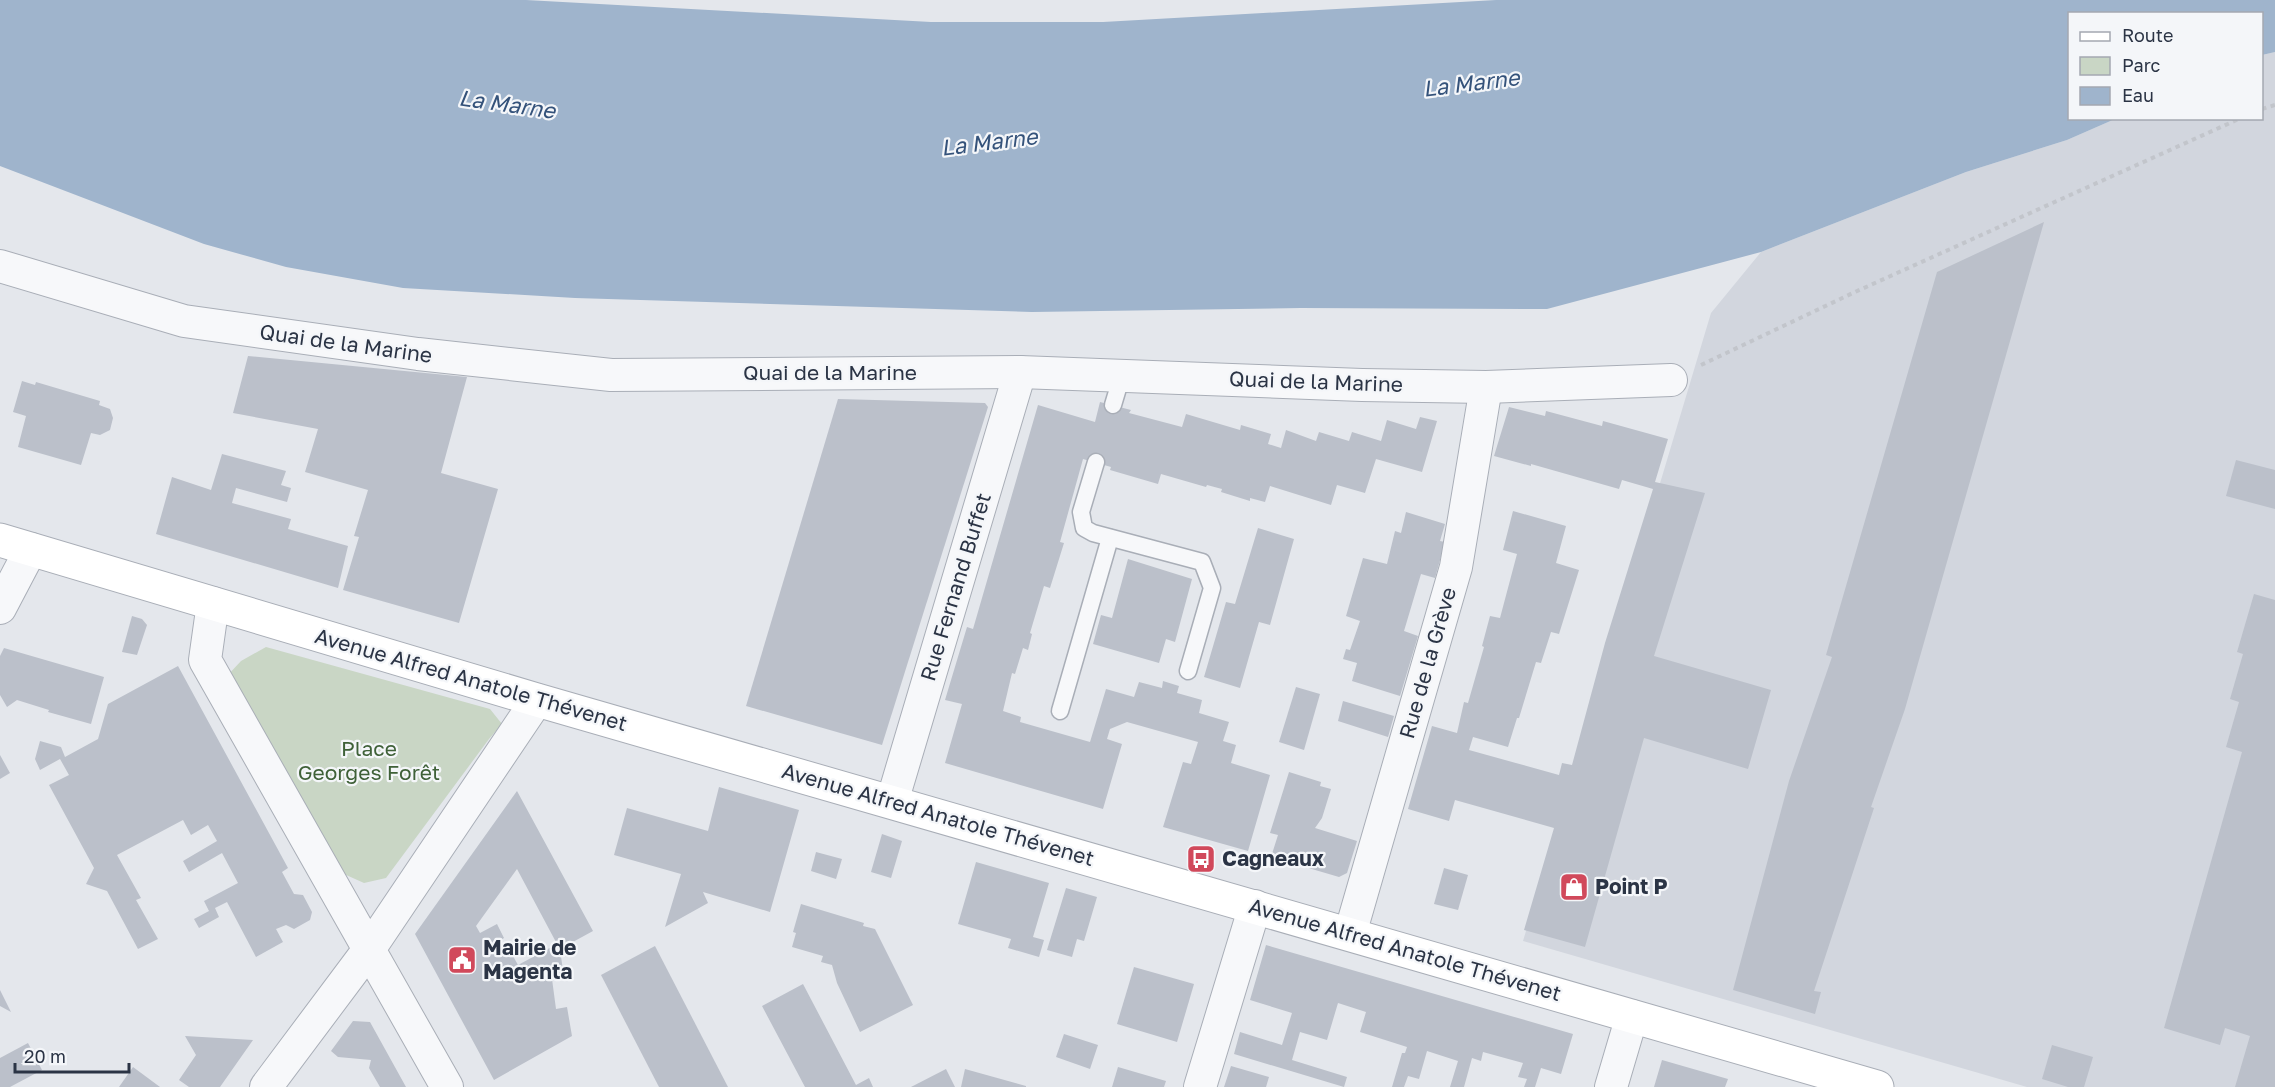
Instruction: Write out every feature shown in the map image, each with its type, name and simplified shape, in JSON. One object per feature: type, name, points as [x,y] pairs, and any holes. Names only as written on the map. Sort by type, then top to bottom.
[{"type":"main road","name":"Avenue Alfred Anatole Thévenet","points":[[0,540],[537,700],[1877,1087]]},
{"type":"street","name":"Quai de la Marine","points":[[0,266],[184,321],[418,354],[611,375],[1020,372],[1486,387],[1671,380]]},
{"type":"street","name":"Rue Fernand Buffet","points":[[892,802],[1020,372]]},
{"type":"street","name":"Rue de la Grève","points":[[1350,933],[1456,567],[1486,387]]},
{"type":"street","points":[[0,609],[31,549]]},
{"type":"street","points":[[213,603],[205,660],[447,1087]]},
{"type":"street","points":[[266,1087],[370,948],[537,700]]},
{"type":"street","points":[[1200,1087],[1255,906]]},
{"type":"street","points":[[1611,1087],[1632,1016]]},
{"type":"lane","points":[[1113,405],[1122,375]]},
{"type":"lane","points":[[1096,462],[1081,512],[1084,528],[1110,538],[1202,562],[1212,588],[1188,671]]},
{"type":"lane","points":[[1060,711],[1110,538]]},
{"type":"path","points":[[1671,380],[1855,292],[2237,120]]},
{"type":"shaded area","points":[[2275,52],[2275,1087],[2027,1087],[1523,941],[1711,313],[1761,252],[1966,172],[2067,140],[2113,120],[2263,120],[2263,55]]},
{"type":"green space","name":"Place Georges Forêt","points":[[266,647],[490,709],[502,724],[386,878],[364,883],[335,870],[227,676],[241,661]]},
{"type":"water","name":"La Marne","points":[[0,0],[526,0],[931,22],[1103,22],[1496,0],[2275,0],[2275,52],[2263,55],[2263,12],[2068,12],[2068,120],[2113,120],[2067,140],[1966,172],[1761,252],[1547,309],[1301,308],[1032,312],[575,298],[403,288],[286,267],[204,244],[0,166]]},
{"type":"building","points":[[2044,222],[1905,709],[1871,807],[1874,808],[1814,991],[1821,992],[1815,1014],[1733,990],[1789,781],[1832,657],[1826,655],[1937,272]]},
{"type":"building","points":[[248,356],[467,377],[441,473],[498,489],[459,623],[343,590],[359,537],[354,536],[368,490],[305,472],[318,429],[233,413]]},
{"type":"building","points":[[22,381],[35,385],[36,382],[100,401],[99,405],[110,409],[113,418],[110,430],[100,435],[91,433],[81,465],[18,447],[26,416],[13,412]]},
{"type":"building","points":[[838,399],[985,403],[988,407],[882,745],[746,706]]},
{"type":"building","points":[[1100,402],[1131,410],[1129,413],[1182,427],[1186,414],[1240,430],[1241,425],[1271,434],[1268,444],[1281,448],[1286,430],[1316,441],[1319,432],[1349,441],[1352,432],[1381,441],[1387,420],[1416,429],[1420,417],[1437,421],[1422,472],[1376,459],[1365,493],[1337,485],[1331,505],[1270,486],[1265,502],[1250,498],[1250,501],[1221,492],[1222,489],[1207,485],[1206,487],[1161,474],[1158,484],[1110,470],[1111,467],[1083,459],[1060,542],[1064,543],[1050,588],[1044,586],[1030,633],[1032,634],[1028,650],[1023,648],[1015,674],[1012,673],[1003,711],[1021,717],[1020,722],[1090,742],[1106,689],[1134,697],[1139,682],[1162,688],[1163,681],[1179,686],[1177,693],[1202,700],[1199,713],[1229,722],[1223,741],[1236,745],[1231,763],[1270,775],[1248,851],[1163,827],[1183,762],[1191,764],[1198,742],[1127,722],[1110,729],[1107,739],[1122,744],[1103,809],[945,763],[962,704],[945,700],[967,627],[973,629],[1038,405],[1095,422]]},
{"type":"building","points":[[1509,407],[1545,416],[1546,411],[1602,426],[1603,421],[1668,439],[1655,482],[1705,493],[1654,656],[1771,690],[1748,769],[1644,738],[1585,947],[1524,930],[1554,828],[1455,800],[1449,821],[1408,809],[1432,726],[1457,733],[1464,702],[1468,703],[1484,647],[1482,646],[1490,616],[1500,618],[1517,554],[1503,550],[1513,511],[1566,526],[1556,563],[1579,570],[1559,634],[1551,632],[1541,663],[1536,662],[1508,747],[1473,737],[1469,750],[1559,775],[1562,763],[1572,765],[1605,643],[1653,489],[1622,480],[1619,489],[1494,456]]},
{"type":"building","points":[[222,454],[286,471],[281,485],[291,488],[287,502],[236,488],[232,503],[291,519],[288,529],[348,546],[338,588],[156,534],[172,477],[211,490]]},
{"type":"building","points":[[2236,460],[2275,470],[2275,509],[2226,496]]},
{"type":"building","points":[[1406,512],[1445,524],[1440,541],[1445,542],[1435,578],[1421,574],[1404,631],[1418,636],[1400,696],[1352,681],[1357,663],[1343,659],[1346,649],[1350,650],[1360,621],[1346,616],[1363,558],[1387,564],[1395,531],[1401,533]]},
{"type":"building","points":[[1258,528],[1294,539],[1270,625],[1259,622],[1240,688],[1204,677],[1226,602],[1235,604]]},
{"type":"building","points":[[1128,559],[1192,579],[1175,642],[1166,639],[1159,663],[1093,644],[1101,615],[1112,618]]},
{"type":"building","points":[[2254,594],[2275,600],[2275,1087],[2235,1087],[2250,1036],[2225,1028],[2220,1045],[2164,1028],[2242,752],[2226,747],[2239,702],[2230,699],[2243,654],[2237,652]]},
{"type":"building","points":[[132,616],[142,619],[147,625],[137,655],[122,652]]},
{"type":"building","points":[[4,648],[104,677],[91,724],[48,712],[49,710],[17,700],[7,707],[0,695],[0,656]]},
{"type":"building","points":[[178,666],[288,868],[282,872],[294,894],[303,895],[312,912],[310,920],[294,929],[286,925],[276,929],[283,942],[256,957],[227,902],[215,908],[219,917],[199,928],[194,919],[209,911],[204,901],[238,883],[222,853],[189,872],[183,861],[217,841],[208,825],[191,835],[183,820],[117,855],[141,898],[136,900],[158,939],[138,949],[107,891],[86,884],[94,868],[49,785],[69,775],[60,759],[40,770],[35,759],[40,741],[61,747],[65,757],[98,739],[108,704]]},
{"type":"building","points":[[1296,687],[1320,694],[1304,750],[1279,742]]},
{"type":"building","points":[[1343,701],[1394,716],[1388,737],[1338,721]]},
{"type":"building","points":[[0,755],[10,773],[0,779]]},
{"type":"building","points":[[1289,772],[1321,782],[1320,786],[1331,789],[1322,818],[1315,828],[1357,841],[1347,873],[1339,877],[1271,857],[1278,835],[1270,833]]},
{"type":"building","points":[[719,787],[799,810],[770,912],[703,892],[708,903],[665,927],[681,874],[614,855],[627,808],[708,831]]},
{"type":"building","points":[[517,791],[593,931],[560,949],[564,978],[552,979],[556,1009],[567,1007],[572,1036],[494,1080],[415,934]],"holes":[[[517,869],[557,944],[518,965],[508,947],[502,950],[497,942],[504,938],[497,924],[480,933],[476,926]]]},
{"type":"building","points":[[882,834],[902,841],[891,878],[871,872]]},
{"type":"building","points":[[816,852],[842,859],[836,879],[811,871]]},
{"type":"building","points":[[976,862],[1049,883],[1033,937],[1044,940],[1039,957],[1008,948],[1011,939],[958,924]]},
{"type":"building","points":[[1444,868],[1468,875],[1458,910],[1434,904]]},
{"type":"building","points":[[1066,888],[1097,897],[1084,941],[1077,939],[1072,957],[1047,950]]},
{"type":"building","points":[[801,904],[864,923],[863,926],[875,929],[913,1005],[860,1032],[837,983],[832,965],[821,962],[823,956],[792,947],[796,933],[793,932]]},
{"type":"building","points":[[1266,945],[1573,1034],[1561,1074],[1541,1068],[1535,1087],[1524,1087],[1527,1079],[1518,1077],[1523,1063],[1483,1052],[1481,1061],[1472,1058],[1464,1087],[1450,1087],[1458,1061],[1427,1051],[1419,1079],[1408,1076],[1404,1087],[1392,1087],[1402,1053],[1405,1053],[1407,1047],[1360,1032],[1366,1012],[1338,1003],[1327,1040],[1300,1032],[1292,1060],[1347,1077],[1344,1087],[1234,1054],[1240,1032],[1282,1045],[1292,1013],[1250,1000]]},
{"type":"building","points":[[655,946],[728,1087],[659,1087],[601,975]]},
{"type":"building","points":[[1134,967],[1194,984],[1177,1042],[1117,1024]]},
{"type":"building","points":[[803,984],[856,1085],[869,1078],[873,1087],[805,1087],[762,1006]]},
{"type":"building","points":[[0,990],[11,1012],[0,1006]]},
{"type":"building","points":[[353,1021],[370,1022],[406,1087],[380,1087],[369,1068],[371,1060],[338,1057],[331,1051]]},
{"type":"building","points":[[1064,1034],[1098,1045],[1090,1069],[1056,1057]]},
{"type":"building","points":[[185,1036],[253,1040],[220,1087],[189,1087],[179,1080],[196,1055]]},
{"type":"building","points":[[28,1043],[42,1070],[10,1087],[0,1087],[0,1058]]},
{"type":"building","points":[[2052,1045],[2093,1057],[2084,1087],[2068,1087],[2042,1079]]},
{"type":"building","points":[[1662,1060],[1728,1079],[1725,1087],[1654,1087]]},
{"type":"building","points":[[1231,1066],[1269,1077],[1266,1087],[1224,1087]]},
{"type":"building","points":[[133,1067],[160,1087],[119,1087]]},
{"type":"building","points":[[1118,1067],[1166,1081],[1164,1087],[1112,1087]]},
{"type":"building","points":[[946,1069],[955,1087],[911,1087]]},
{"type":"building","points":[[965,1069],[1026,1086],[1026,1087],[961,1087]]},
{"type":"place","name":"Cagneaux","points":[[1201,859]]},
{"type":"place","name":"Point P","points":[[1574,887]]},
{"type":"place","name":"Mairie de Magenta","points":[[462,960]]}]
